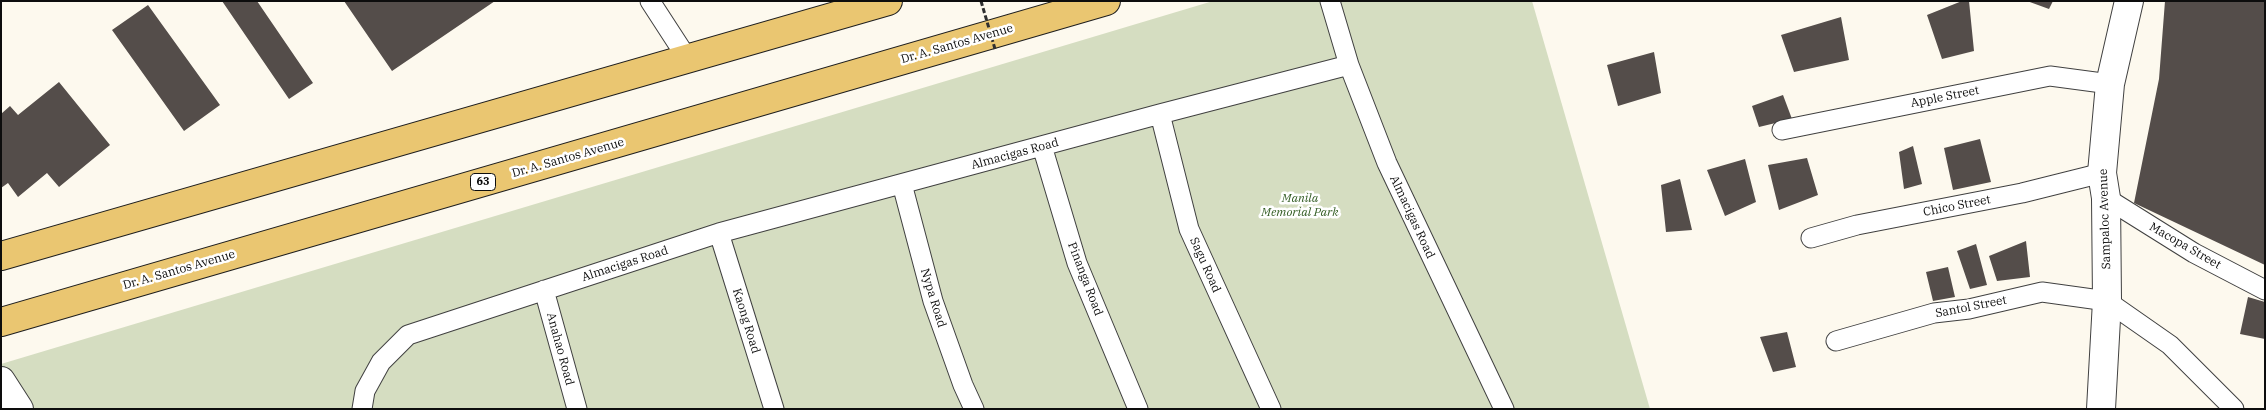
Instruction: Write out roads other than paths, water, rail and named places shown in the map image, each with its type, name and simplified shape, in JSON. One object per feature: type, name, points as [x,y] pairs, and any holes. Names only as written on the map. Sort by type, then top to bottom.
[{"type":"main road","points":[[1,256],[888,1]]},
{"type":"main road","name":"Dr. A. Santos Avenue","points":[[1,322],[1106,1]]},
{"type":"street","name":"Sampaloc Avenue","points":[[2101,409],[2107,301],[2104,186],[2110,84],[2129,1]]},
{"type":"street","points":[[1,381],[19,409]]},
{"type":"lane","points":[[650,1],[686,58]]},
{"type":"lane","points":[[1330,1],[1349,65]]},
{"type":"lane","name":"Almacigas Road","points":[[362,409],[365,391],[381,362],[408,335],[719,233],[1349,65],[1387,163],[1504,409]]},
{"type":"lane","name":"Apple Street","points":[[1782,130],[2050,76],[2110,84]]},
{"type":"lane","name":"Sagu Road","points":[[1160,114],[1189,230],[1271,409]]},
{"type":"lane","name":"Pinanga Road","points":[[1042,146],[1077,263],[1138,409]]},
{"type":"lane","name":"Nypa Road","points":[[902,184],[932,301],[974,409]]},
{"type":"lane","name":"Chico Street","points":[[1811,238],[1857,225],[2022,193],[2104,186]]},
{"type":"lane","name":"Macopa Street","points":[[2104,186],[2194,253],[2265,290]]},
{"type":"lane","name":"Kaong Road","points":[[719,233],[774,409]]},
{"type":"lane","name":"Anahao Road","points":[[544,290],[577,409]]},
{"type":"lane","name":"Santol Street","points":[[1836,341],[1934,314],[1969,309],[2042,292],[2107,301]]},
{"type":"lane","points":[[2107,301],[2170,344],[2234,409]]},
{"type":"park label","name":"Manila Memorial Park","points":[[1300,206]]}]
